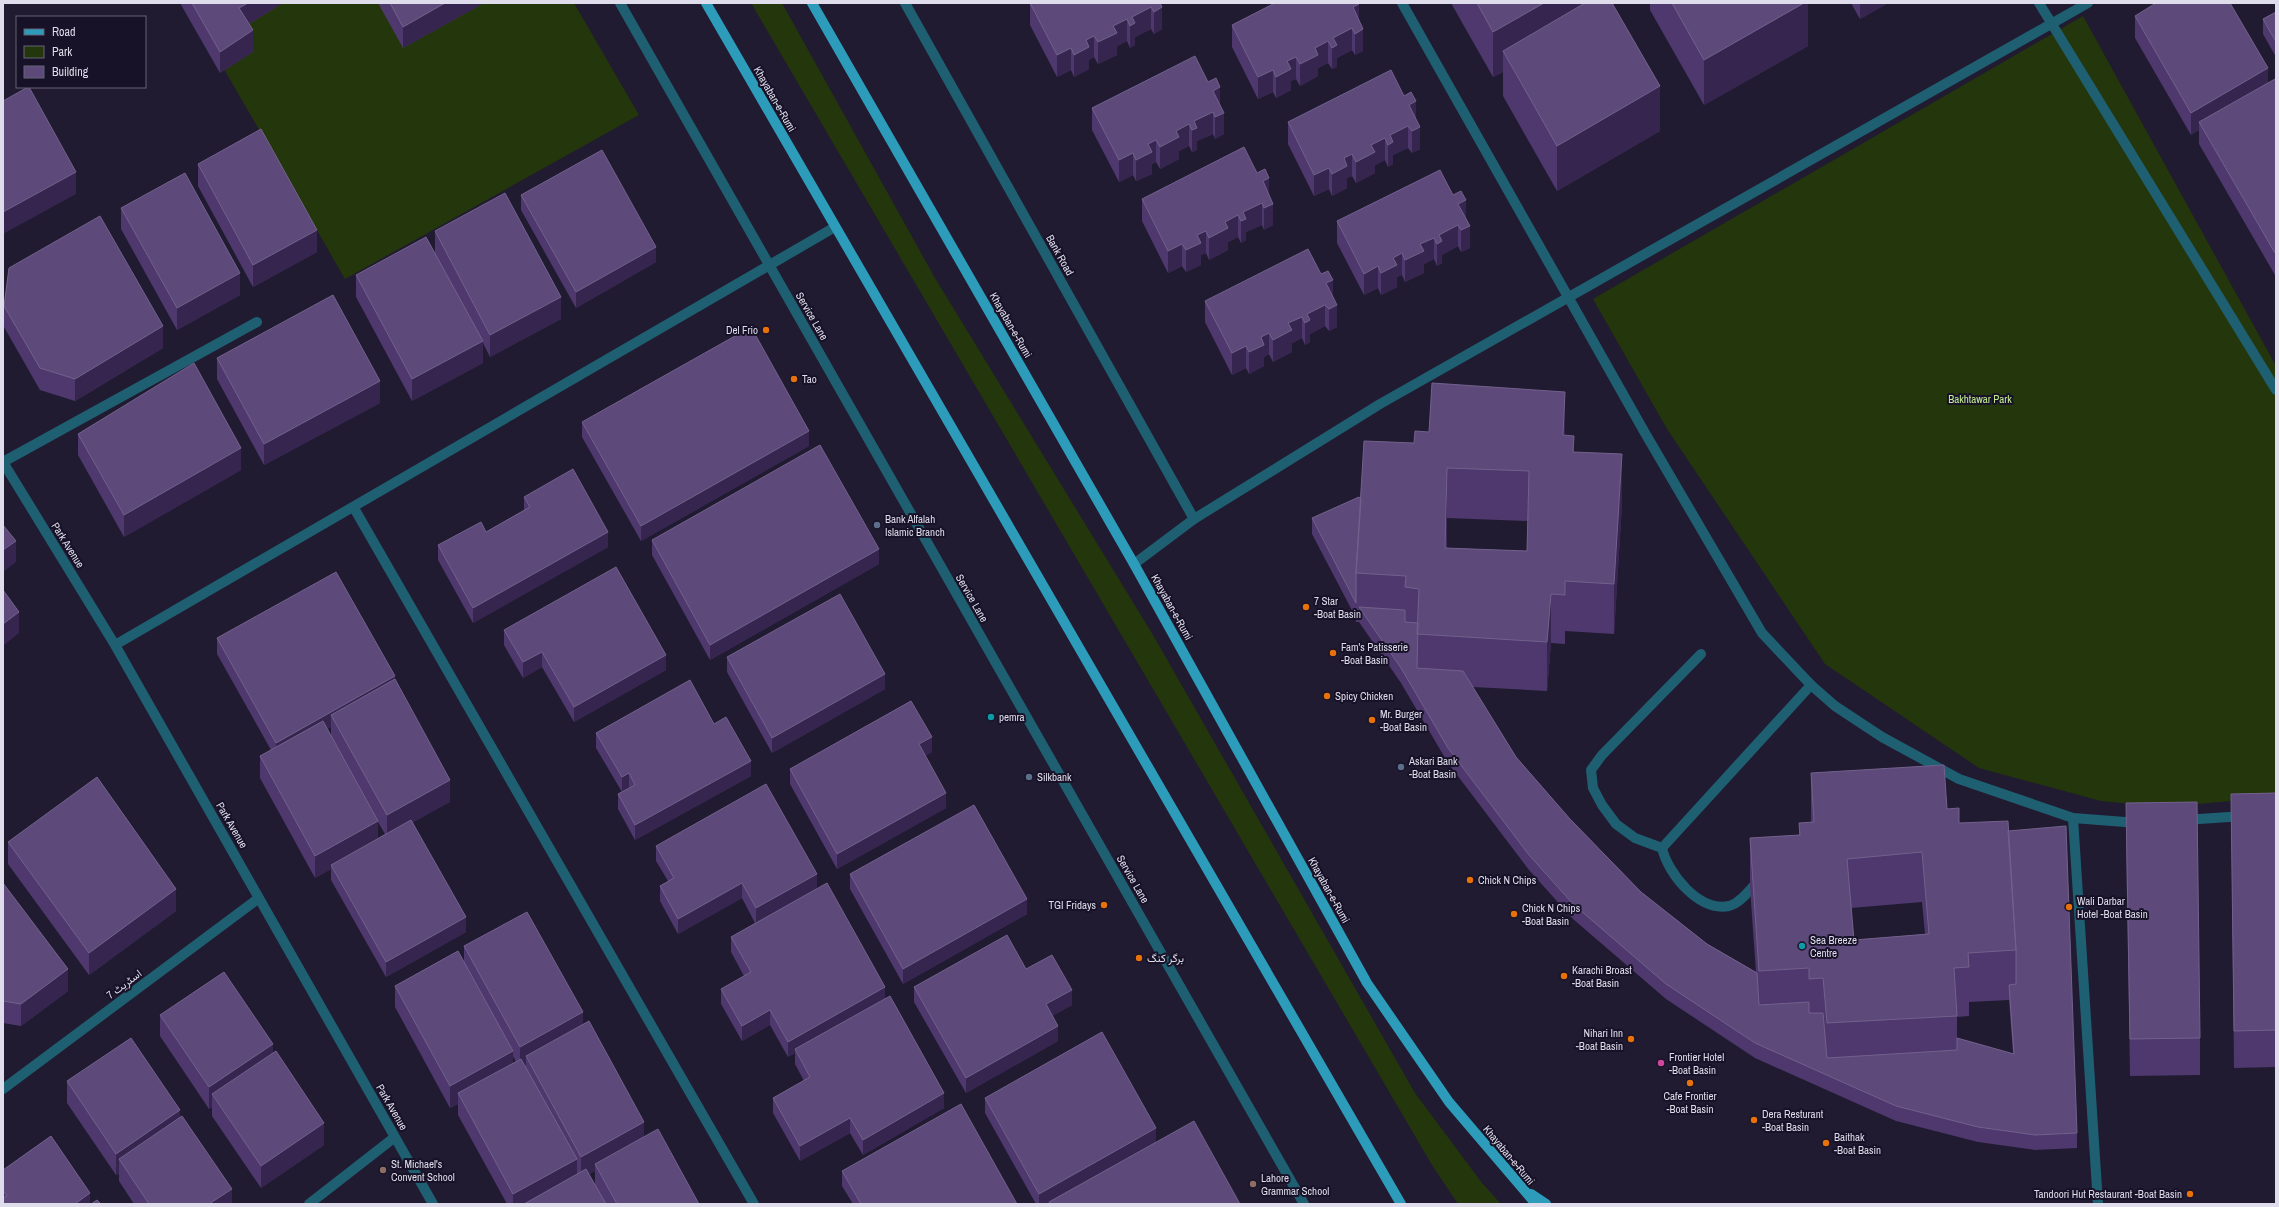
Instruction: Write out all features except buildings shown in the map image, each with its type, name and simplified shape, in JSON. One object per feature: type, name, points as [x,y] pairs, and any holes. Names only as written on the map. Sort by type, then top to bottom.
[{"type":"main road","name":"Khayaban-e-Rumi","points":[[706,3],[1401,1204]]},
{"type":"main road","name":"Khayaban-e-Rumi","points":[[812,3],[1134,564],[1367,983],[1449,1102],[1536,1204]]},
{"type":"main road","points":[[1521,1188],[1546,1204]]},
{"type":"street","name":"Service Lane","points":[[620,3],[1304,1204]]},
{"type":"street","name":"Bank Road","points":[[905,3],[1194,519]]},
{"type":"street","points":[[1402,3],[1645,433],[1762,633],[1811,685],[1835,706],[1882,737],[1959,779],[2073,818],[2149,823]]},
{"type":"street","points":[[2039,3],[2276,390]]},
{"type":"street","points":[[1134,564],[1194,519],[1380,404],[2088,3]]},
{"type":"street","points":[[115,645],[354,508],[835,227]]},
{"type":"street","points":[[3,462],[257,322]]},
{"type":"street","name":"Park Avenue","points":[[3,462],[115,645],[433,1204]]},
{"type":"street","points":[[354,508],[754,1204]]},
{"type":"street","points":[[1662,848],[1635,838],[1616,824],[1602,805],[1593,788],[1591,770],[1602,755],[1701,654]]},
{"type":"street","points":[[1662,848],[1811,685]]},
{"type":"street","points":[[2173,821],[2252,816]]},
{"type":"street","points":[[2073,818],[2098,1204]]},
{"type":"street","points":[[1662,848],[1665,861],[1677,880],[1700,900],[1714,905],[1730,906],[1741,900],[1767,871]]},
{"type":"street","name":"اسٹریٹ 7","points":[[3,1089],[259,898]]},
{"type":"street","points":[[308,1204],[395,1137]]},
{"type":"green space","points":[[186,3],[574,3],[639,115],[345,279]]},
{"type":"green space","points":[[751,3],[782,3],[935,278],[1153,635],[1415,1093],[1482,1183],[1501,1204],[1458,1204],[1432,1165]]},
{"type":"green space","name":"Bakhtawar Park","points":[[2083,16],[2276,366],[2276,797],[2164,807],[2101,801],[1979,768],[1825,664],[1667,429],[1593,299]]},
{"type":"place","name":"Del Frio","points":[[766,330]]},
{"type":"place","name":"Tao","points":[[794,379]]},
{"type":"place","name":"Bank Alfalah Islamic Branch","points":[[877,525]]},
{"type":"place","name":"7 Star -Boat Basin","points":[[1306,607]]},
{"type":"place","name":"Fam's Patisserie -Boat Basin","points":[[1333,653]]},
{"type":"place","name":"Spicy Chicken","points":[[1327,696]]},
{"type":"place","name":"pemra","points":[[991,717]]},
{"type":"place","name":"Mr. Burger -Boat Basin","points":[[1372,720]]},
{"type":"place","name":"Askari Bank -Boat Basin","points":[[1401,767]]},
{"type":"place","name":"Silkbank","points":[[1029,777]]},
{"type":"place","name":"Chick N Chips","points":[[1470,880]]},
{"type":"place","name":"TGI Fridays","points":[[1104,905]]},
{"type":"place","name":"Wali Darbar Hotel -Boat Basin","points":[[2069,907]]},
{"type":"place","name":"Chick N Chips -Boat Basin","points":[[1514,914]]},
{"type":"place","name":"Sea Breeze Centre","points":[[1802,946]]},
{"type":"place","name":"برگر کنگ","points":[[1139,958]]},
{"type":"place","name":"Karachi Broast -Boat Basin","points":[[1564,976]]},
{"type":"place","name":"Nihari Inn -Boat Basin","points":[[1631,1039]]},
{"type":"place","name":"Frontier Hotel -Boat Basin","points":[[1661,1063]]},
{"type":"place","name":"Cafe Frontier -Boat Basin","points":[[1690,1083]]},
{"type":"place","name":"Dera Resturant -Boat Basin","points":[[1754,1120]]},
{"type":"place","name":"Baithak -Boat Basin","points":[[1826,1143]]},
{"type":"place","name":"St. Michael's Convent School","points":[[383,1170]]},
{"type":"place","name":"Lahore Grammar School","points":[[1253,1184]]},
{"type":"place","name":"Tandoori Hut Restaurant -Boat Basin","points":[[2190,1194]]}]
